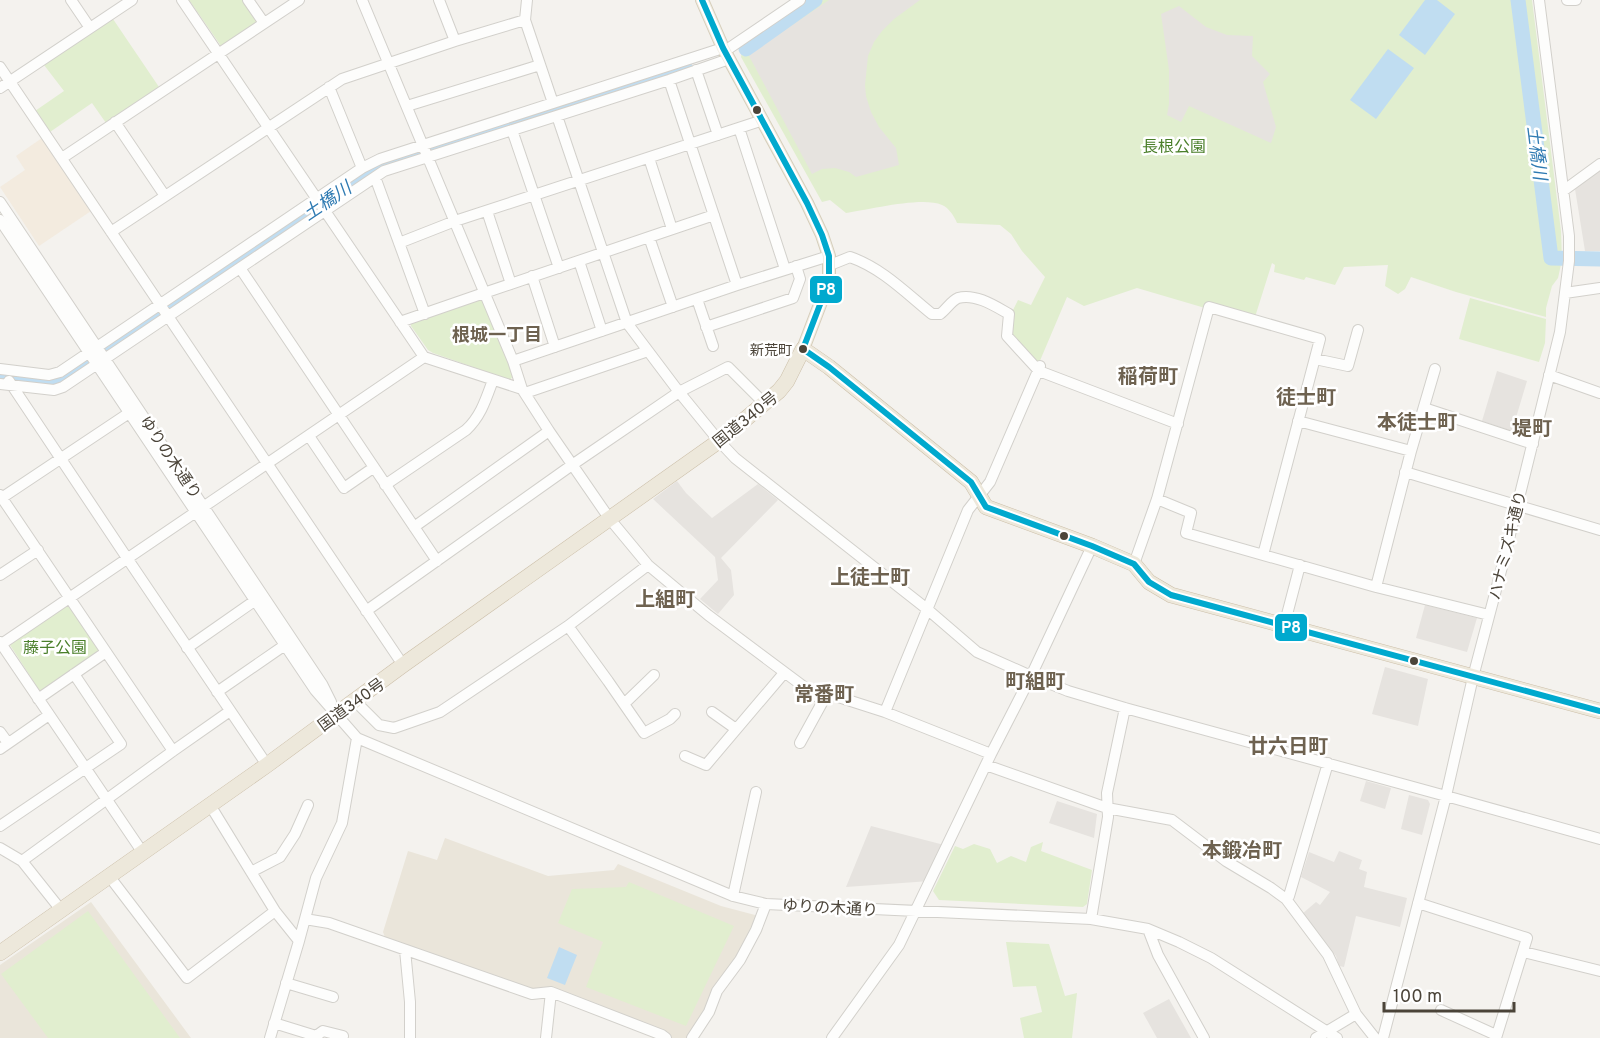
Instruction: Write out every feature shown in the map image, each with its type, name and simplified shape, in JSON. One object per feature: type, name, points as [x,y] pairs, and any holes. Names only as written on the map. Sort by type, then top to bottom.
[{"type":"highway","name":"国道340号","points":[[0,953],[719,441],[779,392],[803,349]]},
{"type":"highway","points":[[803,349],[829,367],[971,482],[986,507],[1134,564],[1149,582],[1172,596],[1600,711]]},
{"type":"main road","points":[[702,0],[725,53],[763,120],[822,235],[829,261],[829,281],[803,349]]},
{"type":"street","points":[[71,0],[90,28]]},
{"type":"street","points":[[0,88],[132,0]]},
{"type":"street","points":[[182,0],[424,357],[524,391],[648,351]]},
{"type":"street","points":[[248,0],[264,23]]},
{"type":"street","points":[[62,158],[299,0]]},
{"type":"street","points":[[362,0],[524,391],[549,431],[609,518],[648,566],[708,615],[823,701]]},
{"type":"street","points":[[439,0],[455,41]]},
{"type":"street","points":[[527,0],[525,20],[553,103]]},
{"type":"street","points":[[0,384],[54,390],[63,387],[384,171],[696,70],[725,53],[782,6],[800,0]]},
{"type":"street","name":"ハナミズキ通り","points":[[1383,1038],[1446,795],[1473,677],[1560,332],[1569,236],[1539,0]]},
{"type":"street","points":[[1567,0],[1576,0]]},
{"type":"street","points":[[111,232],[342,79],[525,20]]},
{"type":"street","points":[[0,369],[49,375],[60,372],[362,168],[380,159],[553,103],[725,53]]},
{"type":"street","points":[[407,106],[540,65]]},
{"type":"street","points":[[0,67],[403,665]]},
{"type":"street","points":[[696,70],[718,135]]},
{"type":"street","points":[[669,80],[737,285]]},
{"type":"street","points":[[329,87],[362,168]]},
{"type":"street","points":[[557,116],[627,323],[679,392],[735,458],[927,609],[977,652],[1068,691],[1600,839]]},
{"type":"street","points":[[399,243],[455,221],[763,120]]},
{"type":"street","points":[[115,122],[165,196]]},
{"type":"street","points":[[706,327],[793,298],[800,279],[790,267],[739,128]]},
{"type":"street","points":[[512,130],[558,268]]},
{"type":"street","points":[[649,158],[672,230]]},
{"type":"street","points":[[1563,191],[1600,164]]},
{"type":"street","points":[[375,177],[425,314]]},
{"type":"street","name":"ゆりの木通り","points":[[0,202],[92,350]]},
{"type":"street","points":[[487,211],[511,284]]},
{"type":"street","points":[[400,322],[714,215]]},
{"type":"street","name":"ゆりの木通り","points":[[0,220],[92,350],[259,598],[322,684],[337,714]]},
{"type":"street","points":[[649,237],[673,307]]},
{"type":"street","points":[[513,361],[790,267],[850,256],[882,273],[932,314],[940,314],[957,298],[976,298],[999,308],[1009,314],[1006,336],[1040,368],[1178,424]]},
{"type":"street","points":[[579,261],[602,331]]},
{"type":"street","points":[[240,268],[437,561]]},
{"type":"street","points":[[532,276],[555,347]]},
{"type":"street","points":[[1565,293],[1600,288]]},
{"type":"street","points":[[697,299],[713,346]]},
{"type":"street","points":[[1134,564],[1156,500],[1209,307],[1320,339],[1263,555]]},
{"type":"street","points":[[1315,359],[1348,366],[1358,330]]},
{"type":"street","points":[[143,853],[0,644],[424,357]]},
{"type":"street","name":"ゆりの木通り","points":[[100,362],[129,413],[200,510]]},
{"type":"street","points":[[366,611],[679,392],[728,367],[765,404]]},
{"type":"street","points":[[885,712],[968,510],[990,482],[1040,368]]},
{"type":"street","points":[[0,369],[267,765]]},
{"type":"street","points":[[1376,587],[1405,472],[1435,369]]},
{"type":"street","points":[[1549,375],[1600,393]]},
{"type":"street","points":[[385,485],[466,430],[484,406],[493,380]]},
{"type":"street","points":[[1424,408],[1533,444]]},
{"type":"street","points":[[129,413],[1,498],[173,751]]},
{"type":"street","points":[[1298,421],[1411,451]]},
{"type":"street","points":[[414,527],[549,431]]},
{"type":"street","points":[[309,436],[344,488],[373,468]]},
{"type":"street","points":[[1405,472],[1600,530]]},
{"type":"street","points":[[1156,500],[1191,513],[1186,533],[1376,587],[1489,615]]},
{"type":"street","points":[[832,1038],[899,945],[1092,546]]},
{"type":"street","points":[[0,575],[38,550]]},
{"type":"street","points":[[1284,626],[1300,565]]},
{"type":"street","points":[[355,701],[379,725],[394,728],[440,712],[568,626],[648,566]]},
{"type":"street","points":[[187,648],[259,598]]},
{"type":"street","name":"ゆりの木通り","points":[[259,598],[285,645],[315,690],[357,738],[733,896],[766,904],[1091,919],[1148,929],[1211,958],[1337,1038]]},
{"type":"street","points":[[568,626],[644,733],[675,714]]},
{"type":"street","points":[[217,692],[285,645]]},
{"type":"street","points":[[38,699],[106,652]]},
{"type":"street","points":[[685,756],[706,765],[784,673]]},
{"type":"street","points":[[0,826],[121,744],[74,674]]},
{"type":"street","points":[[624,704],[654,675]]},
{"type":"street","points":[[800,743],[823,701],[832,694],[885,712],[991,754]]},
{"type":"street","points":[[1091,919],[1108,817],[1107,793],[1125,708]]},
{"type":"street","points":[[22,861],[230,711]]},
{"type":"street","points":[[712,712],[736,729]]},
{"type":"street","points":[[0,732],[4,746],[49,715]]},
{"type":"street","points":[[270,1038],[316,878],[342,823],[357,738]]},
{"type":"street","points":[[1286,899],[1289,896],[1328,763]]},
{"type":"street","points":[[986,765],[1107,808],[1172,820],[1226,861],[1271,888],[1286,899],[1328,955],[1356,1014],[1375,1038]]},
{"type":"street","points":[[733,896],[756,792]]},
{"type":"street","points":[[210,805],[275,911],[299,941]]},
{"type":"street","points":[[251,872],[280,857],[295,834],[308,805]]},
{"type":"street","points":[[0,848],[22,861],[61,910]]},
{"type":"street","points":[[110,876],[187,978],[275,911]]},
{"type":"street","points":[[1418,903],[1527,938],[1496,1037],[1441,1010]]},
{"type":"street","points":[[692,1038],[709,1012],[717,991],[740,960],[756,930],[766,904]]},
{"type":"street","points":[[305,919],[328,923],[532,994],[551,992],[666,1038]]},
{"type":"street","points":[[1148,929],[1158,955],[1204,1038]]},
{"type":"street","points":[[405,950],[410,1002],[410,1038]]},
{"type":"street","points":[[1524,952],[1600,971]]},
{"type":"street","points":[[286,983],[333,997]]},
{"type":"street","points":[[546,1038],[551,992]]},
{"type":"street","points":[[1316,1038],[1356,1014]]},
{"type":"street","points":[[274,1023],[315,1036],[323,1030],[343,1036]]},
{"type":"shaded area","points":[[829,0],[920,0],[882,31],[868,56],[866,96],[879,127],[896,148],[899,165],[856,177],[849,172],[835,168],[822,169],[812,174],[749,56]]},
{"type":"shaded area","points":[[1179,6],[1206,27],[1227,35],[1253,36],[1252,56],[1270,74],[1263,82],[1276,127],[1271,143],[1189,106],[1181,122],[1167,115],[1169,70],[1161,14]]},
{"type":"shaded area","points":[[42,138],[91,211],[39,246],[0,187],[25,170],[16,156]]},
{"type":"shaded area","points":[[1600,169],[1600,251],[1585,251],[1575,189]]},
{"type":"shaded area","points":[[1497,371],[1527,381],[1512,431],[1482,421]]},
{"type":"shaded area","points":[[677,481],[712,518],[758,484],[778,500],[721,558],[731,570],[734,595],[718,614],[700,599],[718,580],[715,557],[653,499]]},
{"type":"shaded area","points":[[1425,605],[1477,618],[1467,652],[1416,638]]},
{"type":"shaded area","points":[[1385,667],[1428,679],[1418,726],[1372,714]]},
{"type":"shaded area","points":[[1366,781],[1391,788],[1385,809],[1360,801]]},
{"type":"shaded area","points":[[1409,795],[1428,800],[1430,804],[1422,835],[1401,829]]},
{"type":"shaded area","points":[[1057,801],[1097,814],[1094,838],[1049,823]]},
{"type":"shaded area","points":[[871,826],[948,846],[930,881],[846,887]]},
{"type":"shaded area","points":[[445,838],[548,876],[614,870],[618,864],[721,906],[755,915],[757,920],[706,1010],[687,1038],[671,1038],[550,988],[528,991],[386,940],[383,932],[408,851],[437,860]]},
{"type":"shaded area","points":[[1339,851],[1362,860],[1359,869],[1367,872],[1364,887],[1407,898],[1400,927],[1356,916],[1344,967],[1339,966],[1336,956],[1302,914],[1316,902],[1320,905],[1330,892],[1301,877],[1309,852],[1334,862]]},
{"type":"shaded area","points":[[91,902],[191,1038],[0,1038],[0,965]]},
{"type":"shaded area","points":[[1169,999],[1191,1038],[1157,1038],[1143,1013]]},
{"type":"green space","points":[[189,0],[244,0],[257,23],[221,46]]},
{"type":"green space","name":"長根公園","points":[[811,0],[1532,0],[1561,231],[1562,260],[1558,278],[1552,286],[1546,317],[1411,277],[1405,289],[1398,294],[1385,286],[1388,265],[1344,267],[1335,285],[1274,272],[1275,265],[1272,263],[1255,317],[1205,308],[1137,288],[1084,306],[1067,297],[1039,363],[1008,335],[1011,314],[1018,300],[1031,305],[1045,277],[1022,251],[1011,234],[1000,225],[957,223],[947,208],[933,203],[909,203],[846,213],[830,200],[822,202],[741,57],[742,51],[748,45],[792,17],[792,13]]},
{"type":"green space","points":[[113,19],[159,87],[106,123],[92,103],[50,132],[35,111],[64,91],[44,65]]},
{"type":"green space","points":[[1470,298],[1546,319],[1545,343],[1539,362],[1459,339]]},
{"type":"green space","points":[[482,299],[513,376],[510,380],[433,353],[428,350],[411,326],[411,322]]},
{"type":"green space","name":"藤子公園","points":[[67,603],[100,652],[43,691],[39,690],[10,645]]},
{"type":"green space","points":[[1043,842],[1041,851],[1092,870],[1087,904],[1083,907],[939,900],[933,891],[955,846],[963,849],[974,844],[990,849],[997,863],[1011,856],[1026,862],[1031,847]]},
{"type":"green space","points":[[629,882],[734,926],[686,1026],[586,987],[603,942],[558,923],[572,889],[626,887]]},
{"type":"green space","points":[[88,911],[180,1038],[48,1038],[1,974]]},
{"type":"green space","points":[[1006,942],[1049,944],[1065,996],[1077,993],[1072,1038],[1024,1038],[1020,1018],[1042,1012],[1036,986],[1013,987]]},
{"type":"water","points":[[1425,0],[1437,0],[1455,14],[1425,55],[1399,35]]},
{"type":"water","points":[[1388,49],[1414,68],[1376,119],[1350,100]]},
{"type":"water","points":[[559,947],[577,955],[565,985],[547,978]]},
{"type":"waterway","name":"土橋川","points":[[746,49],[815,0]]},
{"type":"waterway","name":"土橋川","points":[[1518,0],[1551,258],[1600,259]]},
{"type":"waterway","name":"土橋川","points":[[0,378],[58,384],[162,312],[378,168],[389,163],[685,67]]},
{"type":"transit line","name":"P8","points":[[702,0],[723,48],[807,203],[829,256],[829,281],[803,349],[829,367],[971,482],[986,507],[1134,564],[1149,582],[1171,595],[1600,711]]},
{"type":"place","name":"新荒町","points":[[803,349]]},
{"type":"district","name":"根城一丁目","points":[[497,335]]},
{"type":"district","name":"稲荷町","points":[[1148,376]]},
{"type":"district","name":"徒士町","points":[[1306,397]]},
{"type":"district","name":"本徒士町","points":[[1417,422]]},
{"type":"district","name":"堤町","points":[[1532,428]]},
{"type":"district","name":"上徒士町","points":[[870,577]]},
{"type":"district","name":"上組町","points":[[665,599]]},
{"type":"district","name":"町組町","points":[[1035,681]]},
{"type":"district","name":"常番町","points":[[824,694]]},
{"type":"district","name":"廿六日町","points":[[1288,746]]},
{"type":"district","name":"本鍛冶町","points":[[1242,850]]}]
